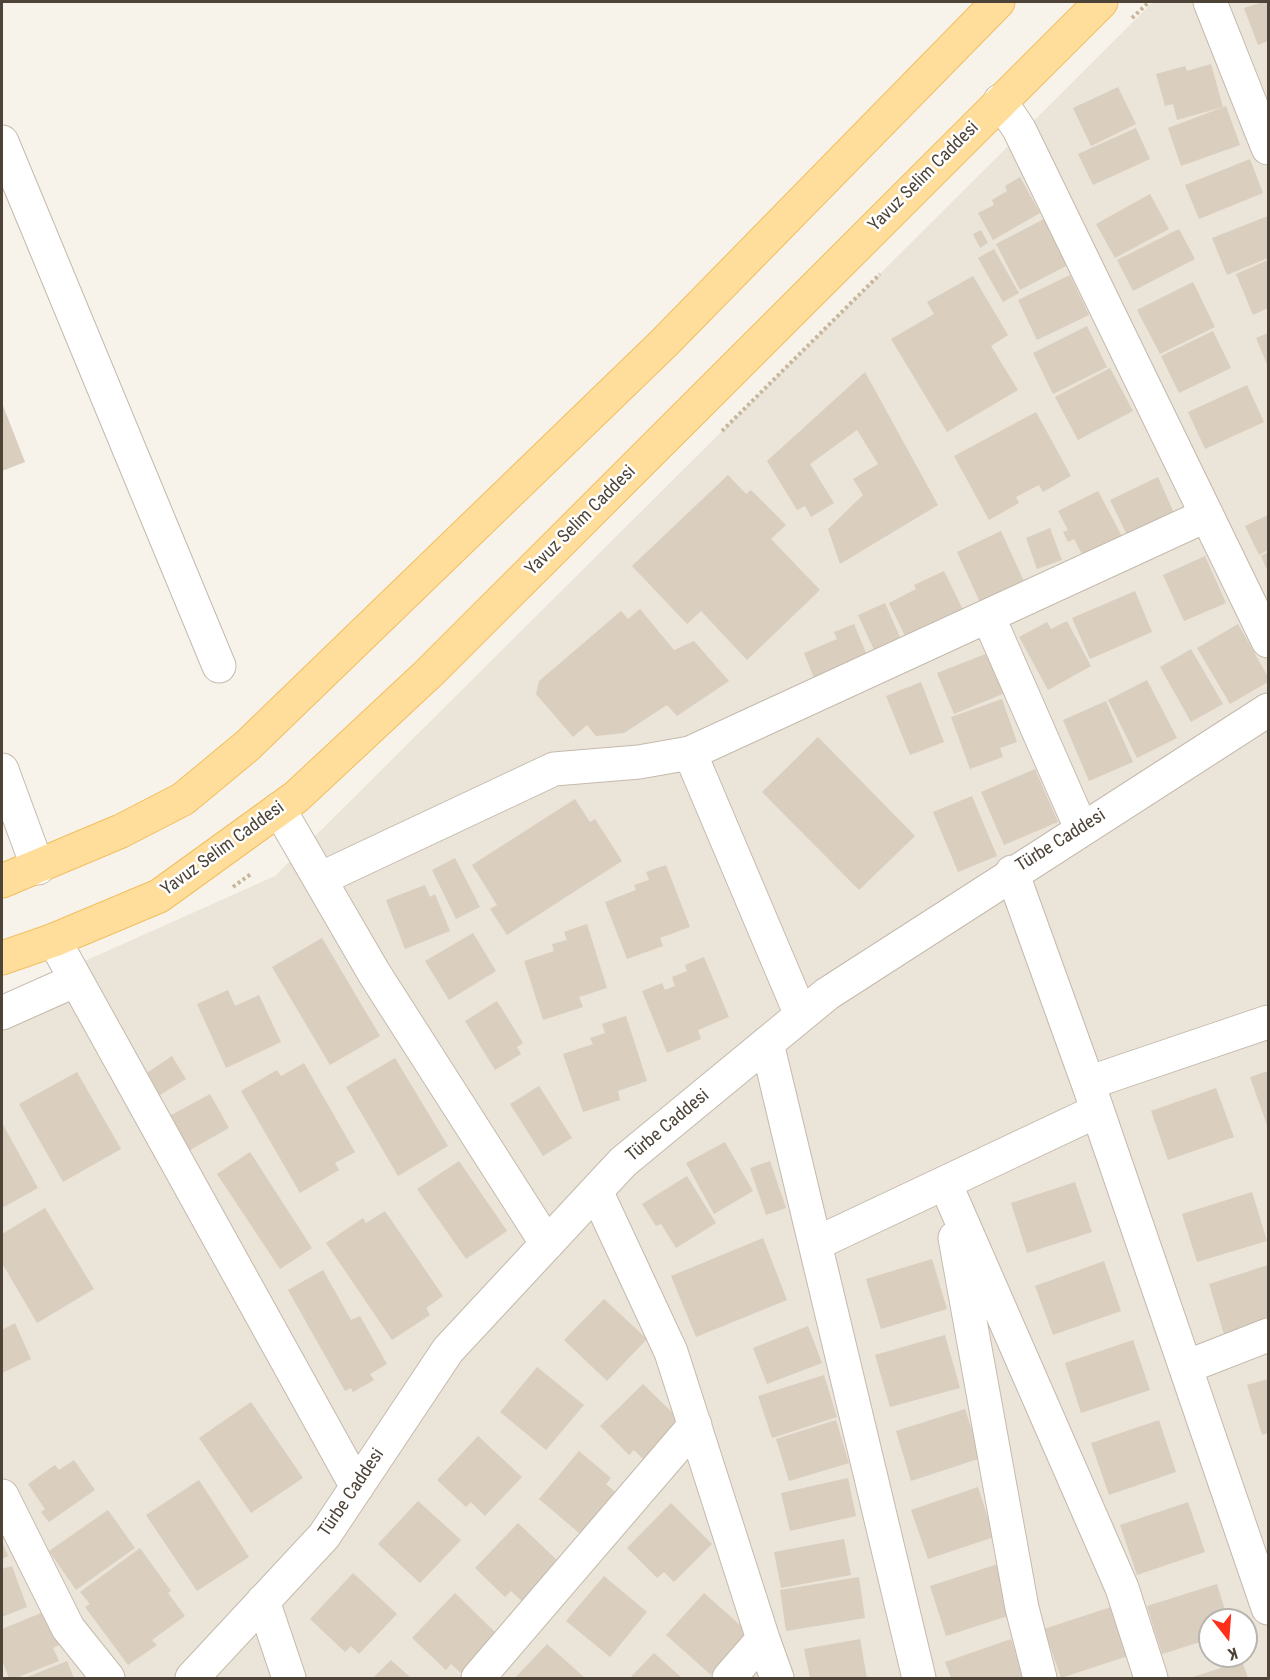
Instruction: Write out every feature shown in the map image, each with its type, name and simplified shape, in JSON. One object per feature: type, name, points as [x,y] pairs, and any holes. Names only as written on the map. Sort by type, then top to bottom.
[{"type":"main road","points":[[2,881],[38,868],[121,831],[183,799],[247,746],[664,343],[998,2]]},
{"type":"main road","name":"Yavuz Selim Caddesi","points":[[2,958],[54,940],[159,896],[296,797],[429,673],[1101,2]]},
{"type":"street","points":[[1210,2],[1269,148]]},
{"type":"street","points":[[1000,101],[1019,129],[1269,641]]},
{"type":"street","points":[[2,142],[219,666]]},
{"type":"street","points":[[320,879],[554,769],[639,762],[690,753],[1207,514]]},
{"type":"street","points":[[988,616],[1081,828]]},
{"type":"street","name":"Türbe Caddesi","points":[[192,1678],[324,1536],[448,1350],[623,1162],[827,994],[1012,872],[1269,710]]},
{"type":"street","points":[[690,753],[801,1015]]},
{"type":"street","points":[[3,776],[38,868]]},
{"type":"street","points":[[279,809],[374,973],[548,1244]]},
{"type":"street","points":[[1012,872],[1093,1097],[1186,1368],[1257,1539],[1269,1608]]},
{"type":"street","points":[[54,940],[357,1487]]},
{"type":"street","points":[[2,1013],[76,980]]},
{"type":"street","points":[[815,1244],[945,1183],[1093,1097],[1269,1022]]},
{"type":"street","points":[[767,1043],[919,1678]]},
{"type":"street","points":[[945,1183],[1022,1608],[1040,1678]]},
{"type":"street","points":[[945,1183],[1122,1588],[1150,1678]]},
{"type":"street","points":[[596,1191],[671,1353],[777,1678]]},
{"type":"street","points":[[1186,1368],[1269,1335]]},
{"type":"street","points":[[478,1678],[695,1425]]},
{"type":"street","points":[[2,1496],[68,1628],[108,1678]]},
{"type":"street","points":[[264,1601],[289,1678]]},
{"type":"street","points":[[729,1678],[763,1639]]},
{"type":"shaded area","points":[[1153,2],[1268,2],[1268,1678],[2,1678],[2,998],[275,876]]},
{"type":"building","points":[[1268,2],[1268,41],[1258,45],[1244,8]]},
{"type":"building","points":[[1211,64],[1223,107],[1177,120],[1173,104],[1165,106],[1156,74],[1185,66],[1187,71]]},
{"type":"building","points":[[1118,87],[1136,124],[1091,146],[1073,108]]},
{"type":"building","points":[[1226,106],[1240,145],[1181,166],[1168,128]]},
{"type":"building","points":[[1136,128],[1150,159],[1093,185],[1078,154]]},
{"type":"building","points":[[1250,159],[1263,193],[1199,219],[1185,185]]},
{"type":"building","points":[[1020,177],[1040,213],[993,240],[978,213],[994,205],[992,200],[1007,191],[1005,186]]},
{"type":"building","points":[[1150,194],[1169,229],[1115,258],[1096,224]]},
{"type":"building","points":[[1268,216],[1268,258],[1227,275],[1212,238]]},
{"type":"building","points":[[1044,219],[1068,265],[1020,290],[996,244]]},
{"type":"building","points":[[1179,229],[1195,259],[1133,291],[1117,260]]},
{"type":"building","points":[[981,230],[988,243],[980,248],[973,234]]},
{"type":"building","points":[[994,249],[1019,293],[1003,302],[978,258]]},
{"type":"building","points":[[1268,260],[1268,308],[1253,315],[1236,274]]},
{"type":"building","points":[[1070,275],[1089,315],[1037,340],[1018,300]]},
{"type":"building","points":[[973,276],[1008,335],[991,346],[1018,390],[947,432],[891,339],[934,314],[927,302]]},
{"type":"building","points":[[1193,282],[1215,327],[1160,354],[1137,310]]},
{"type":"building","points":[[1087,326],[1107,367],[1053,394],[1033,353]]},
{"type":"building","points":[[1213,331],[1231,368],[1179,393],[1161,356]]},
{"type":"building","points":[[1268,333],[1268,367],[1256,338]]},
{"type":"building","points":[[1110,368],[1133,411],[1078,440],[1055,397]]},
{"type":"building","points":[[865,372],[938,505],[840,564],[828,529],[863,495],[853,479],[878,464],[857,430],[810,464],[834,503],[811,517],[805,506],[797,510],[767,461]]},
{"type":"building","points":[[1247,385],[1264,422],[1205,449],[1188,412]]},
{"type":"building","points":[[2,403],[25,462],[2,471]]},
{"type":"building","points":[[1036,412],[1071,476],[1043,492],[1039,485],[1016,497],[1019,503],[989,520],[954,456]]},
{"type":"building","points":[[728,475],[746,494],[751,490],[786,525],[771,539],[820,590],[747,660],[701,611],[687,624],[632,566]]},
{"type":"building","points":[[1158,477],[1178,522],[1131,543],[1110,500]]},
{"type":"building","points":[[1098,491],[1126,544],[1087,564],[1074,539],[1068,542],[1063,532],[1068,530],[1058,511]]},
{"type":"building","points":[[1268,515],[1268,550],[1259,555],[1245,526]]},
{"type":"building","points":[[1050,528],[1062,560],[1037,569],[1026,538]]},
{"type":"building","points":[[1001,531],[1027,588],[983,609],[957,552]]},
{"type":"building","points":[[1268,552],[1268,572],[1261,556]]},
{"type":"building","points":[[1205,556],[1226,603],[1184,621],[1163,575]]},
{"type":"building","points":[[944,571],[966,616],[909,644],[889,603],[916,589],[914,585]]},
{"type":"building","points":[[1135,591],[1152,632],[1090,659],[1072,618]]},
{"type":"building","points":[[885,603],[906,651],[880,663],[858,615]]},
{"type":"building","points":[[640,609],[674,650],[694,641],[729,681],[677,716],[667,705],[624,733],[596,736],[587,725],[573,737],[536,694],[539,681],[621,611],[628,619]]},
{"type":"building","points":[[1067,621],[1091,666],[1048,690],[1019,637],[1047,622],[1051,629]]},
{"type":"building","points":[[854,624],[871,665],[818,688],[804,653],[837,639],[834,632]]},
{"type":"building","points":[[1238,624],[1268,677],[1268,682],[1230,704],[1197,648]]},
{"type":"building","points":[[1191,649],[1223,704],[1191,722],[1160,667]]},
{"type":"building","points":[[988,653],[1005,693],[954,714],[937,673]]},
{"type":"building","points":[[1147,680],[1177,738],[1137,758],[1108,700]]},
{"type":"building","points":[[921,682],[944,742],[910,755],[886,696]]},
{"type":"building","points":[[1002,699],[1017,742],[1000,748],[1003,757],[970,769],[951,717]]},
{"type":"building","points":[[1106,701],[1133,762],[1089,781],[1063,720]]},
{"type":"building","points":[[818,737],[915,836],[859,890],[762,792]]},
{"type":"building","points":[[1035,769],[1058,822],[1004,845],[981,792]]},
{"type":"building","points":[[972,796],[997,856],[958,872],[933,812]]},
{"type":"building","points":[[575,799],[590,822],[595,819],[622,861],[507,935],[490,909],[497,905],[472,865]]},
{"type":"building","points":[[455,858],[480,907],[456,919],[432,870]]},
{"type":"building","points":[[666,865],[690,927],[660,938],[663,946],[627,959],[605,902],[636,890],[634,885],[649,880],[646,872]]},
{"type":"building","points":[[425,885],[430,897],[435,894],[450,931],[405,949],[386,900]]},
{"type":"building","points":[[587,924],[607,988],[579,997],[583,1007],[543,1020],[524,961],[554,951],[552,944],[567,940],[564,932]]},
{"type":"building","points":[[473,933],[496,971],[449,1000],[425,961]]},
{"type":"building","points":[[322,938],[380,1036],[330,1065],[272,967]]},
{"type":"building","points":[[704,957],[729,1017],[698,1030],[701,1039],[667,1053],[642,991],[662,983],[665,990],[675,986],[672,977],[687,971],[685,965]]},
{"type":"building","points":[[228,990],[235,1006],[259,995],[281,1042],[226,1068],[197,1004]]},
{"type":"building","points":[[497,1001],[523,1043],[517,1047],[521,1054],[495,1070],[465,1021]]},
{"type":"building","points":[[626,1016],[647,1081],[618,1091],[620,1100],[583,1112],[563,1054],[593,1044],[590,1038],[605,1033],[602,1024]]},
{"type":"building","points":[[172,1056],[186,1079],[155,1098],[141,1077]]},
{"type":"building","points":[[395,1058],[448,1146],[398,1176],[346,1087]]},
{"type":"building","points":[[304,1063],[355,1152],[335,1163],[339,1170],[300,1193],[241,1091],[277,1070],[281,1076]]},
{"type":"building","points":[[1268,1071],[1268,1128],[1250,1077]]},
{"type":"building","points":[[77,1072],[121,1149],[63,1182],[19,1104]]},
{"type":"building","points":[[539,1086],[572,1138],[543,1156],[510,1104]]},
{"type":"building","points":[[1216,1088],[1234,1137],[1168,1160],[1151,1111]]},
{"type":"building","points":[[210,1094],[229,1128],[183,1154],[164,1119]]},
{"type":"building","points":[[2,1123],[38,1188],[2,1208]]},
{"type":"building","points":[[725,1142],[753,1191],[714,1214],[686,1163]]},
{"type":"building","points":[[250,1152],[312,1248],[280,1269],[217,1174]]},
{"type":"building","points":[[459,1161],[507,1231],[466,1259],[417,1189]]},
{"type":"building","points":[[770,1161],[786,1208],[766,1215],[750,1168]]},
{"type":"building","points":[[687,1176],[716,1223],[676,1248],[661,1224],[656,1226],[642,1204]]},
{"type":"building","points":[[1075,1182],[1092,1232],[1027,1253],[1011,1203]]},
{"type":"building","points":[[1252,1192],[1267,1241],[1197,1262],[1182,1214]]},
{"type":"building","points":[[45,1208],[94,1289],[37,1323],[2,1263],[2,1234]]},
{"type":"building","points":[[385,1211],[443,1296],[426,1308],[430,1315],[392,1340],[326,1243],[363,1218],[366,1223]]},
{"type":"building","points":[[763,1238],[787,1300],[696,1337],[671,1276]]},
{"type":"building","points":[[932,1259],[947,1309],[881,1329],[866,1279]]},
{"type":"building","points":[[1104,1261],[1121,1311],[1053,1335],[1035,1286]]},
{"type":"building","points":[[1268,1265],[1268,1320],[1224,1334],[1209,1284]]},
{"type":"building","points":[[323,1270],[351,1320],[360,1316],[387,1364],[370,1374],[374,1380],[353,1392],[351,1388],[345,1391],[288,1290]]},
{"type":"building","points":[[604,1299],[647,1339],[607,1381],[564,1340]]},
{"type":"building","points":[[15,1323],[31,1359],[2,1373],[2,1330]]},
{"type":"building","points":[[808,1326],[822,1363],[767,1384],[753,1348]]},
{"type":"building","points":[[945,1335],[960,1388],[890,1407],[875,1355]]},
{"type":"building","points":[[1133,1340],[1150,1390],[1081,1413],[1065,1363]]},
{"type":"building","points":[[537,1367],[584,1405],[546,1450],[500,1412]]},
{"type":"building","points":[[824,1375],[837,1417],[772,1438],[758,1396]]},
{"type":"building","points":[[1268,1379],[1268,1433],[1262,1435],[1247,1385]]},
{"type":"building","points":[[643,1384],[686,1426],[648,1464],[634,1450],[629,1455],[600,1426]]},
{"type":"building","points":[[251,1402],[303,1478],[251,1513],[199,1438]]},
{"type":"building","points":[[965,1409],[981,1458],[911,1481],[896,1431]]},
{"type":"building","points":[[836,1420],[849,1463],[789,1481],[776,1439]]},
{"type":"building","points":[[1159,1420],[1176,1472],[1109,1495],[1091,1443]]},
{"type":"building","points":[[478,1436],[522,1477],[485,1516],[471,1502],[466,1507],[437,1480]]},
{"type":"building","points":[[579,1451],[611,1478],[606,1484],[620,1496],[585,1538],[539,1499]]},
{"type":"building","points":[[74,1460],[95,1490],[49,1522],[41,1512],[45,1509],[28,1484],[55,1465],[59,1470]]},
{"type":"building","points":[[848,1478],[856,1516],[790,1531],[781,1493]]},
{"type":"building","points":[[199,1480],[249,1557],[197,1591],[146,1515]]},
{"type":"building","points":[[978,1487],[994,1537],[928,1559],[911,1510]]},
{"type":"building","points":[[418,1501],[461,1540],[420,1583],[378,1544]]},
{"type":"building","points":[[1188,1502],[1205,1552],[1137,1575],[1120,1525]]},
{"type":"building","points":[[671,1503],[712,1544],[674,1582],[664,1572],[657,1578],[627,1548]]},
{"type":"building","points":[[108,1510],[135,1548],[76,1590],[49,1551]]},
{"type":"building","points":[[518,1523],[561,1564],[523,1602],[511,1591],[505,1597],[475,1568]]},
{"type":"building","points":[[844,1539],[851,1575],[781,1588],[774,1552]]},
{"type":"building","points":[[2,1542],[8,1556],[2,1559]]},
{"type":"building","points":[[140,1548],[171,1591],[168,1593],[185,1616],[152,1640],[157,1645],[128,1665],[85,1607],[90,1604],[80,1592]]},
{"type":"building","points":[[998,1564],[1014,1614],[946,1636],[930,1586]]},
{"type":"building","points":[[12,1566],[27,1607],[2,1617],[2,1569]]},
{"type":"building","points":[[353,1573],[397,1614],[359,1654],[351,1646],[345,1652],[310,1619]]},
{"type":"building","points":[[604,1576],[647,1612],[610,1657],[566,1621]]},
{"type":"building","points":[[859,1577],[865,1618],[786,1631],[780,1590]]},
{"type":"building","points":[[1217,1584],[1224,1608],[1198,1608],[1198,1643],[1162,1654],[1147,1606]]},
{"type":"building","points":[[455,1593],[498,1635],[461,1673],[451,1664],[446,1670],[412,1638]]},
{"type":"building","points":[[704,1593],[749,1633],[711,1675],[666,1635]]},
{"type":"building","points":[[1111,1607],[1128,1656],[1061,1678],[1044,1629]]},
{"type":"building","points":[[46,1611],[59,1645],[53,1648],[59,1661],[16,1678],[9,1678],[2,1660],[2,1629]]},
{"type":"building","points":[[860,1639],[867,1678],[810,1678],[804,1649]]},
{"type":"building","points":[[1011,1639],[1024,1678],[951,1678],[945,1662]]},
{"type":"building","points":[[547,1644],[585,1678],[515,1678]]},
{"type":"building","points":[[654,1653],[682,1678],[630,1678]]},
{"type":"building","points":[[391,1660],[411,1678],[373,1678]]},
{"type":"building","points":[[67,1661],[74,1678],[25,1678]]},
{"type":"building","points":[[1221,1668],[1244,1668],[1248,1678],[1190,1678]]}]
